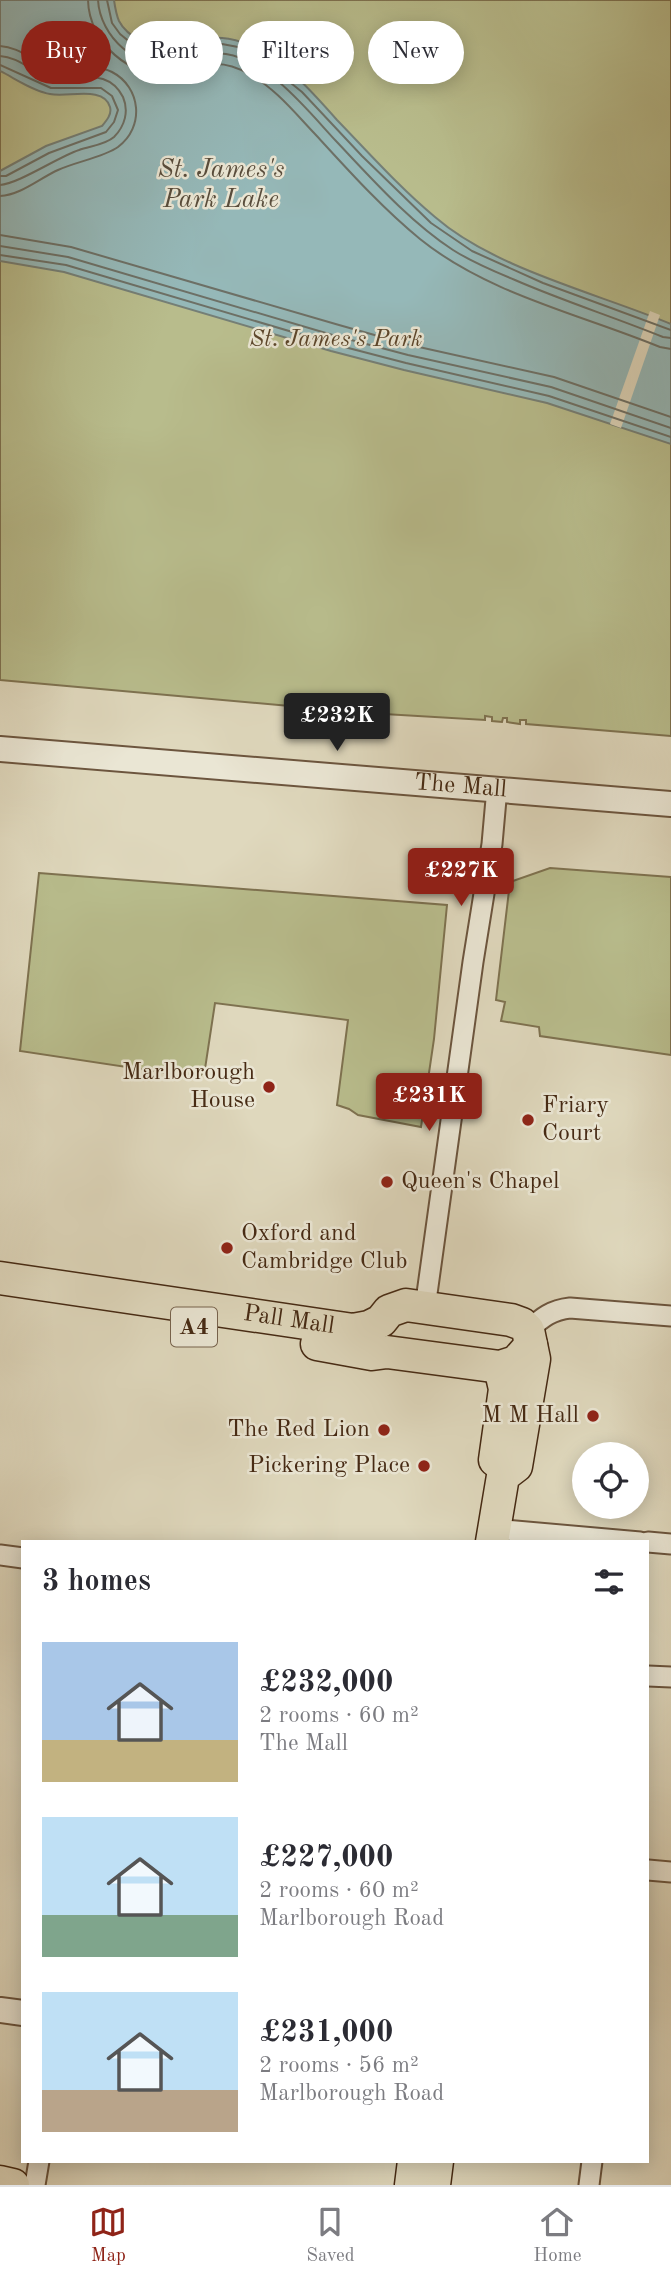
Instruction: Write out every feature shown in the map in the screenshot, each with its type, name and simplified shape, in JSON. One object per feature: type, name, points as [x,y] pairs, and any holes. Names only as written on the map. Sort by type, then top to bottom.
[{"type":"main road","name":"Pall Mall","points":[[0,1278],[353,1330],[369,1328],[381,1321],[389,1311],[406,1305],[511,1320],[522,1324],[529,1338]]},
{"type":"main road","name":"Pall Mall","points":[[0,1299],[326,1345],[372,1354],[387,1352],[500,1367]]},
{"type":"main road","points":[[381,1321],[379,1332],[387,1352]]},
{"type":"main road","points":[[503,1476],[495,1464],[505,1389],[500,1367],[516,1362],[529,1338]]},
{"type":"main road","points":[[493,1536],[503,1476],[516,1466],[534,1359],[529,1338]]},
{"type":"main road","points":[[411,2185],[414,2163]]},
{"type":"main road","points":[[434,2185],[437,2163]]},
{"type":"main road","points":[[0,2182],[13,2185]]},
{"type":"street","name":"The Mall","points":[[0,749],[671,804]]},
{"type":"street","points":[[425,1308],[492,844],[497,788]]},
{"type":"street","points":[[529,1338],[542,1317],[555,1309],[671,1316]]},
{"type":"street","points":[[493,1536],[591,1540]]},
{"type":"street","points":[[649,1542],[671,1544]]},
{"type":"street","points":[[0,1555],[21,1558]]},
{"type":"street","points":[[649,1676],[671,1677]]},
{"type":"street","points":[[649,1870],[671,1872]]},
{"type":"street","points":[[0,2010],[21,2013]]},
{"type":"street","points":[[35,2185],[39,2163]]},
{"type":"street","points":[[589,2185],[592,2163]]},
{"type":"green space","name":"St. James's Park","points":[[0,0],[671,0],[671,736],[526,724],[526,720],[520,720],[520,724],[507,722],[507,718],[503,718],[502,722],[492,721],[492,717],[485,716],[485,720],[367,713],[0,680]]},
{"type":"green space","points":[[550,868],[671,877],[671,1055],[540,1036],[539,1027],[501,1021],[505,1002],[496,1000],[510,882]]},
{"type":"green space","points":[[39,873],[447,905],[434,1039],[421,1127],[358,1115],[337,1105],[348,1020],[215,1003],[205,1069],[199,1078],[20,1051]]},
{"type":"water","name":"St. James's Park Lake","points":[[0,0],[114,0],[117,16],[125,29],[125,84],[223,84],[223,38],[237,41],[237,84],[304,84],[409,194],[459,235],[517,266],[671,324],[671,444],[547,403],[331,351],[64,272],[0,261],[0,171],[46,146],[102,126],[109,117],[110,110],[106,100],[100,96],[57,95],[24,84],[111,84],[111,21],[21,21],[21,83],[0,71]]},
{"type":"pier","points":[[650,311],[660,315],[621,428],[610,424]]},
{"type":"place","name":"Marlborough House","points":[[269,1087]]},
{"type":"place","name":"Friary Court","points":[[528,1120]]},
{"type":"place","name":"Queen's Chapel","points":[[387,1182]]},
{"type":"place","name":"Oxford and Cambridge Club","points":[[227,1248]]},
{"type":"place","name":"M M Hall","points":[[593,1416]]},
{"type":"place","name":"The Red Lion","points":[[384,1430]]},
{"type":"place","name":"Pickering Place","points":[[424,1466]]}]
